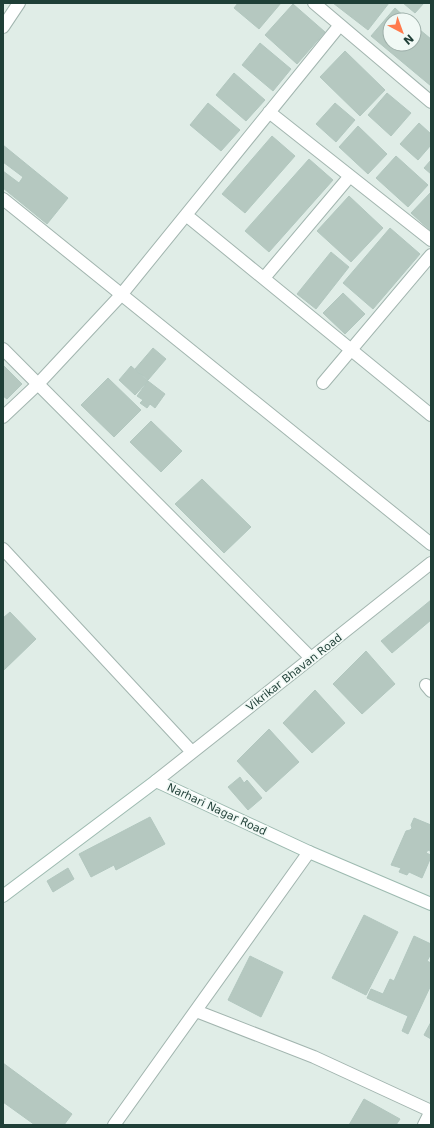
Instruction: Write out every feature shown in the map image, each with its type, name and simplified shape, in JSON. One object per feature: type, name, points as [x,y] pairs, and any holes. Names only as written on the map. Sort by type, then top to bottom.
[{"type":"street","points":[[3,27],[19,3]]},
{"type":"street","points":[[314,3],[431,102]]},
{"type":"street","points":[[3,417],[38,384],[121,295],[340,25]]},
{"type":"street","points":[[269,112],[431,240]]},
{"type":"street","points":[[264,278],[350,176]]},
{"type":"street","points":[[3,200],[431,544]]},
{"type":"street","points":[[186,215],[431,415]]},
{"type":"street","points":[[322,383],[431,255]]},
{"type":"street","points":[[3,349],[311,658]]},
{"type":"street","points":[[3,549],[192,752]]},
{"type":"street","name":"Vikrikar Bhavan Road","points":[[156,781],[431,563]]},
{"type":"street","name":"Narhari Nagar Road","points":[[3,896],[156,781],[309,852],[431,904]]},
{"type":"street","points":[[115,1125],[309,852]]},
{"type":"street","points":[[196,1011],[314,1057],[431,1111],[424,1125]]},
{"type":"building","points":[[238,3],[281,3],[259,29],[234,8]]},
{"type":"building","points":[[333,3],[389,3],[368,30]]},
{"type":"building","points":[[403,3],[424,3],[416,12],[414,12]]},
{"type":"building","points":[[293,4],[325,32],[297,64],[265,35]]},
{"type":"building","points":[[395,8],[399,12],[392,12]]},
{"type":"building","points":[[382,23],[382,45],[371,36]]},
{"type":"building","points":[[422,32],[431,39],[431,86],[390,52],[422,52]]},
{"type":"building","points":[[260,43],[291,69],[273,91],[242,65]]},
{"type":"building","points":[[345,51],[385,90],[360,116],[320,77]]},
{"type":"building","points":[[234,73],[265,100],[246,121],[216,95]]},
{"type":"building","points":[[387,93],[411,113],[391,136],[368,115]]},
{"type":"building","points":[[208,103],[240,130],[221,151],[190,125]]},
{"type":"building","points":[[335,103],[355,120],[336,142],[316,124]]},
{"type":"building","points":[[419,123],[431,134],[431,145],[418,160],[400,144]]},
{"type":"building","points":[[358,126],[387,154],[368,174],[339,147]]},
{"type":"building","points":[[272,136],[295,156],[245,213],[222,194]]},
{"type":"building","points":[[3,145],[68,198],[47,224],[3,188],[3,171],[19,183],[23,177],[3,162]]},
{"type":"building","points":[[396,156],[428,185],[408,207],[376,178]]},
{"type":"building","points":[[309,159],[333,180],[269,252],[245,231]]},
{"type":"building","points":[[431,160],[431,174],[424,168]]},
{"type":"building","points":[[431,192],[431,231],[411,213]]},
{"type":"building","points":[[349,196],[383,228],[351,262],[317,231]]},
{"type":"building","points":[[390,228],[420,254],[373,309],[343,283]]},
{"type":"building","points":[[331,252],[349,267],[316,309],[297,294]]},
{"type":"building","points":[[343,293],[365,314],[345,334],[323,313]]},
{"type":"building","points":[[153,348],[166,359],[148,380],[135,369]]},
{"type":"building","points":[[3,365],[22,384],[7,399],[3,396]]},
{"type":"building","points":[[131,366],[148,381],[135,395],[119,380]]},
{"type":"building","points":[[108,378],[141,410],[114,437],[81,405]]},
{"type":"building","points":[[148,381],[165,394],[155,408],[150,404],[147,408],[140,403],[143,400],[137,396]]},
{"type":"building","points":[[151,421],[182,451],[161,472],[130,442]]},
{"type":"building","points":[[202,479],[251,527],[224,553],[175,504]]},
{"type":"building","points":[[431,600],[431,620],[392,653],[381,641]]},
{"type":"building","points":[[10,612],[36,639],[4,670],[3,618]]},
{"type":"building","points":[[366,651],[395,684],[362,714],[333,684]]},
{"type":"building","points":[[315,690],[345,723],[312,753],[283,723]]},
{"type":"building","points":[[269,729],[299,762],[266,792],[237,761]]},
{"type":"building","points":[[240,777],[244,783],[247,780],[262,798],[248,810],[228,787]]},
{"type":"building","points":[[150,817],[165,844],[116,870],[114,865],[91,877],[79,854]]},
{"type":"building","points":[[414,818],[431,825],[431,850],[428,850],[426,853],[431,855],[431,857],[422,878],[409,872],[407,875],[399,872],[401,868],[391,865],[406,831],[412,828],[411,825]]},
{"type":"building","points":[[68,868],[74,879],[53,892],[47,881]]},
{"type":"building","points":[[364,915],[398,932],[366,995],[332,978]]},
{"type":"building","points":[[414,936],[431,944],[431,954],[427,961],[431,963],[431,985],[408,1034],[402,1031],[408,1016],[367,998],[371,989],[383,994],[390,979],[394,981]]},
{"type":"building","points":[[250,956],[283,972],[261,1017],[228,1000]]},
{"type":"building","points":[[431,1022],[431,1039],[424,1035]]},
{"type":"building","points":[[3,1063],[72,1114],[64,1125],[35,1125],[3,1102]]},
{"type":"building","points":[[364,1099],[400,1119],[396,1125],[349,1125]]}]
